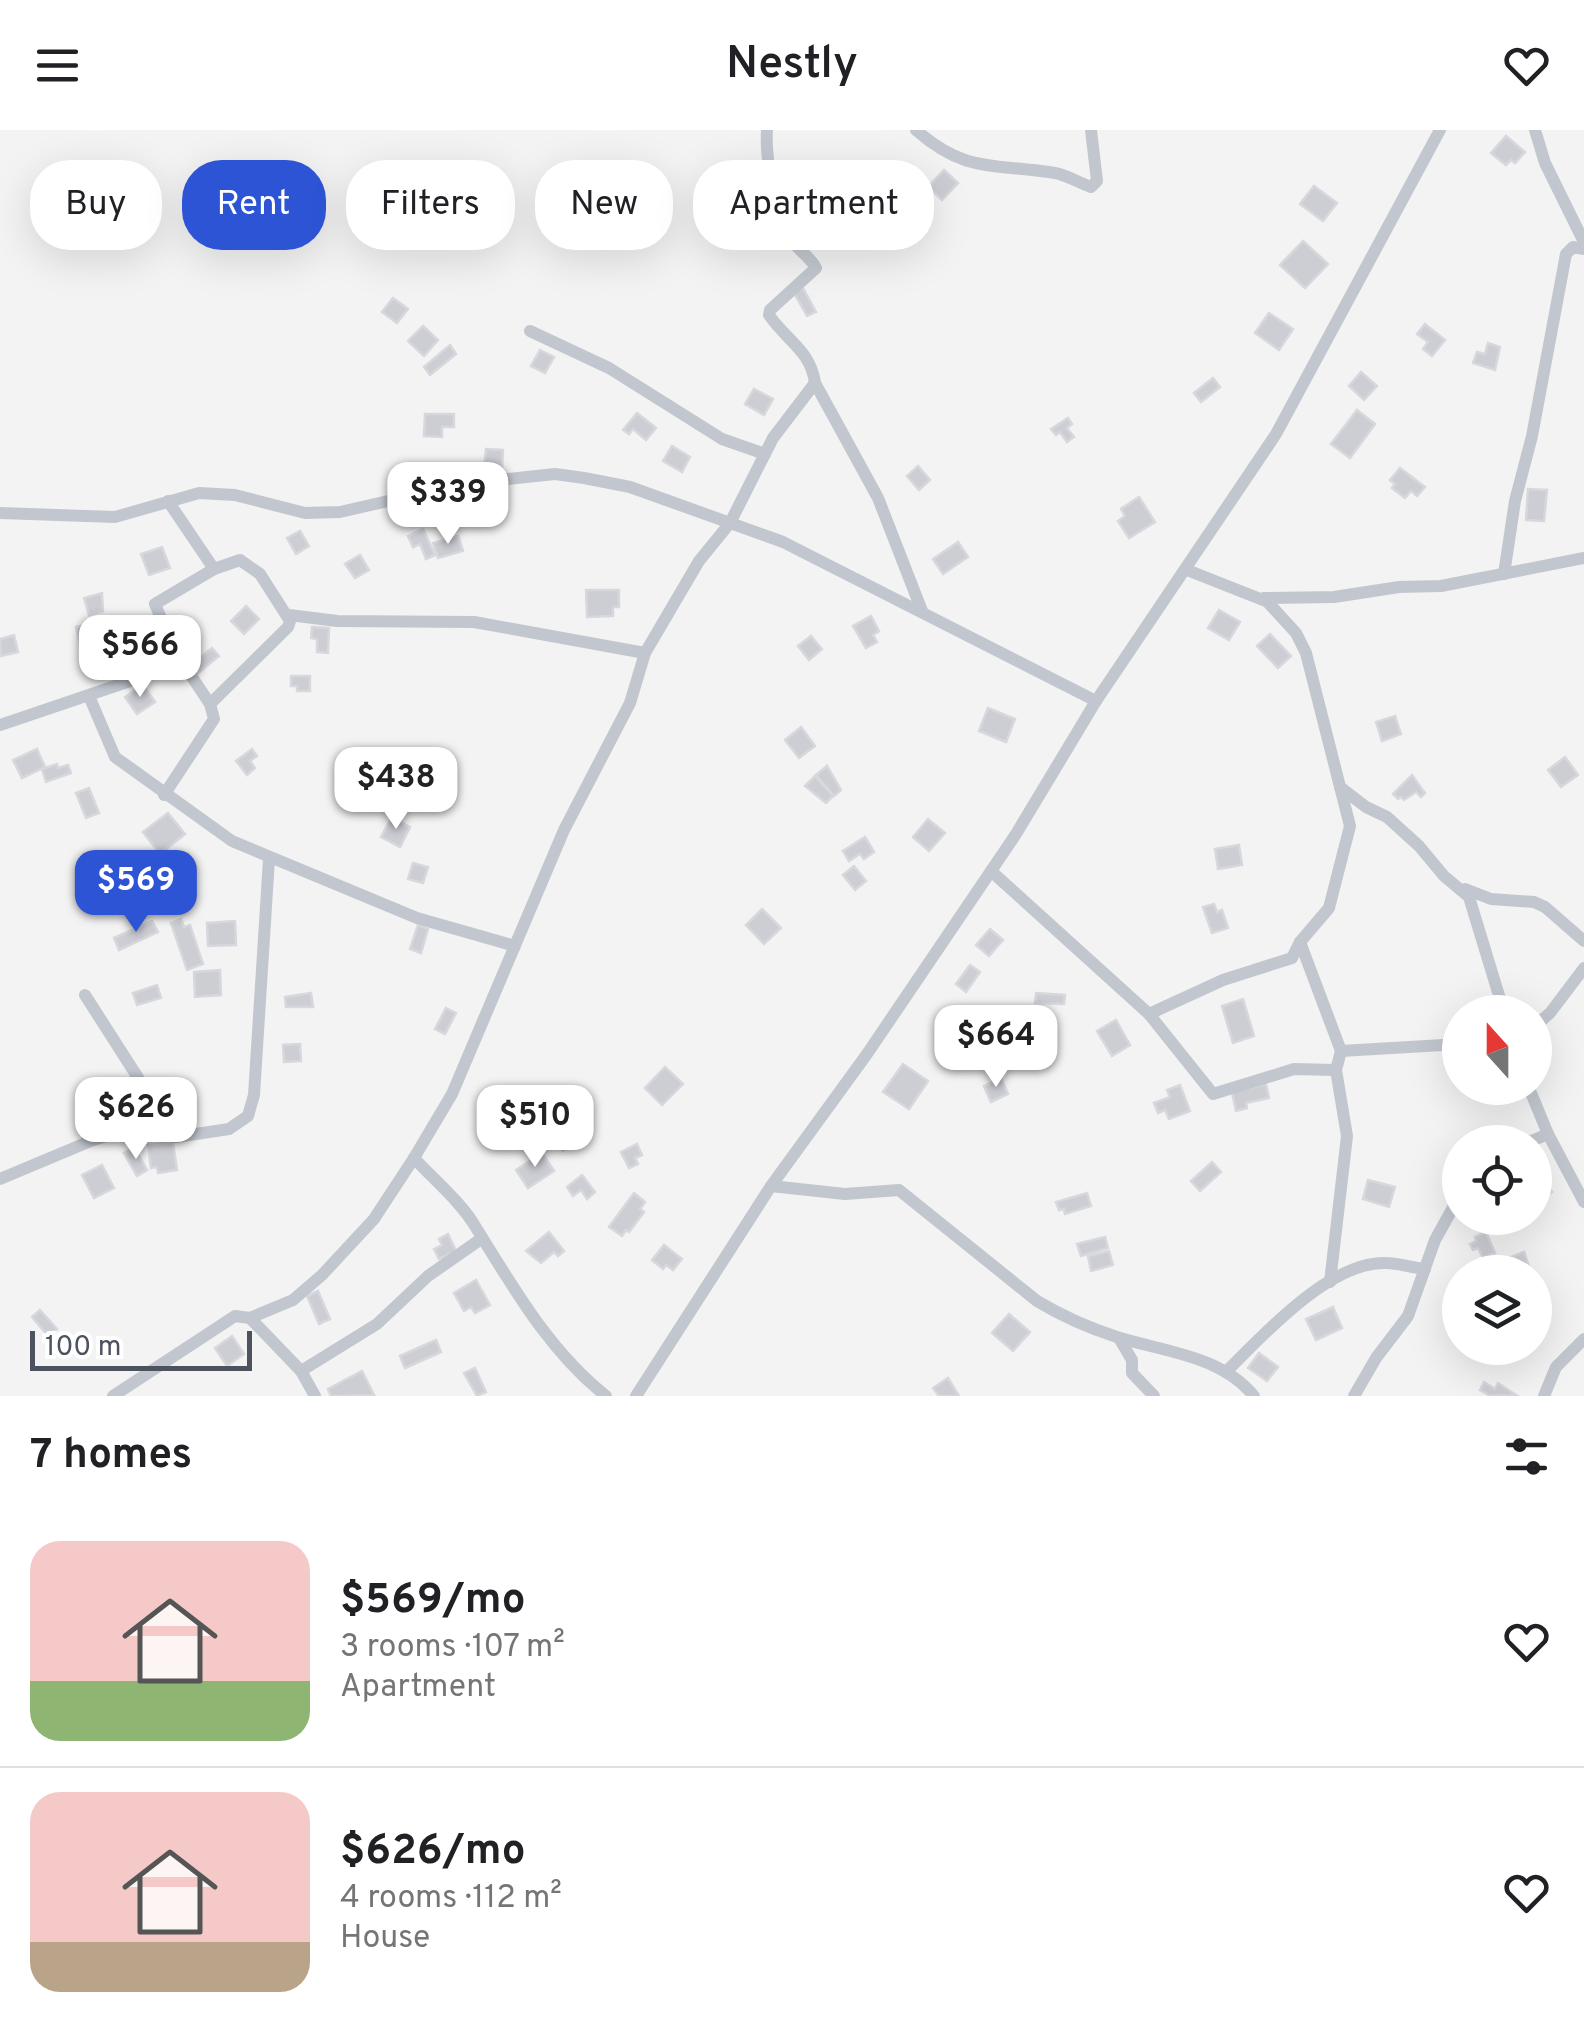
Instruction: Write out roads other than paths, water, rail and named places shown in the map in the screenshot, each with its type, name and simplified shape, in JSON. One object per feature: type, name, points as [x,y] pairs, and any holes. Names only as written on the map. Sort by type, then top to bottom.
[{"type":"street","points":[[767,130],[766,158],[785,227],[792,242],[816,268],[769,315],[814,368],[816,383],[878,498],[922,611]]},
{"type":"street","points":[[916,130],[945,154],[998,168],[1059,173],[1091,187],[1097,181],[1091,130]]},
{"type":"street","points":[[636,1396],[771,1186],[991,872],[1096,700],[1276,434],[1440,130]]},
{"type":"street","points":[[1504,574],[1566,254],[1573,247],[1584,245],[1546,163],[1536,130]]},
{"type":"street","points":[[530,332],[609,368],[722,439],[765,454]]},
{"type":"street","points":[[113,1396],[235,1316],[250,1318],[293,1300],[374,1219],[452,1094],[564,830],[630,704],[645,653],[699,561],[730,523],[794,408],[816,383]]},
{"type":"street","points":[[0,513],[115,517],[199,493],[235,495],[304,513],[340,512],[462,484],[554,474],[630,486],[783,542],[1096,700]]},
{"type":"street","points":[[168,501],[214,570]]},
{"type":"street","points":[[1264,598],[1334,597],[1441,586],[1584,558]]},
{"type":"street","points":[[164,795],[214,718],[210,704],[174,650],[154,604],[240,560],[252,567],[289,615],[288,627],[210,704]]},
{"type":"street","points":[[1186,570],[1268,602],[1264,598]]},
{"type":"street","points":[[1149,1014],[1223,980],[1292,958],[1300,942],[1329,908],[1350,826],[1306,652],[1296,633],[1264,598]]},
{"type":"street","points":[[289,615],[336,621],[474,622],[645,653]]},
{"type":"street","points":[[0,725],[133,680],[146,660],[174,650]]},
{"type":"street","points":[[89,696],[115,757],[232,842],[418,918],[515,946]]},
{"type":"street","points":[[1338,786],[1366,808],[1387,818],[1469,896],[1499,995]]},
{"type":"street","points":[[0,1179],[130,1129],[158,1136],[229,1130],[248,1116],[254,1095],[270,859]]},
{"type":"street","points":[[991,872],[1149,1014],[1214,1094],[1294,1070],[1336,1070]]},
{"type":"street","points":[[1453,884],[1491,899],[1534,902],[1584,941]]},
{"type":"street","points":[[1300,942],[1342,1050],[1336,1070],[1347,1136],[1330,1282]]},
{"type":"street","points":[[1552,1009],[1584,968]]},
{"type":"street","points":[[85,995],[151,1098],[158,1136]]},
{"type":"street","points":[[1342,1050],[1442,1045]]},
{"type":"street","points":[[1552,1142],[1584,1202]]},
{"type":"street","points":[[414,1158],[474,1225],[546,1337],[568,1363],[606,1396]]},
{"type":"street","points":[[771,1186],[845,1194],[899,1190],[1037,1301],[1061,1315],[1119,1338],[1227,1371],[1254,1396]]},
{"type":"street","points":[[1354,1396],[1376,1358],[1408,1316],[1442,1227]]},
{"type":"street","points":[[301,1372],[377,1324],[428,1276],[481,1240]]},
{"type":"street","points":[[1227,1371],[1290,1308],[1330,1282],[1385,1262],[1425,1268]]},
{"type":"street","points":[[250,1318],[301,1372],[315,1396]]},
{"type":"street","points":[[1119,1338],[1132,1360]]},
{"type":"street","points":[[1544,1396],[1556,1367],[1584,1339]]},
{"type":"street","points":[[1142,1343],[1132,1360],[1132,1373],[1154,1396]]}]
